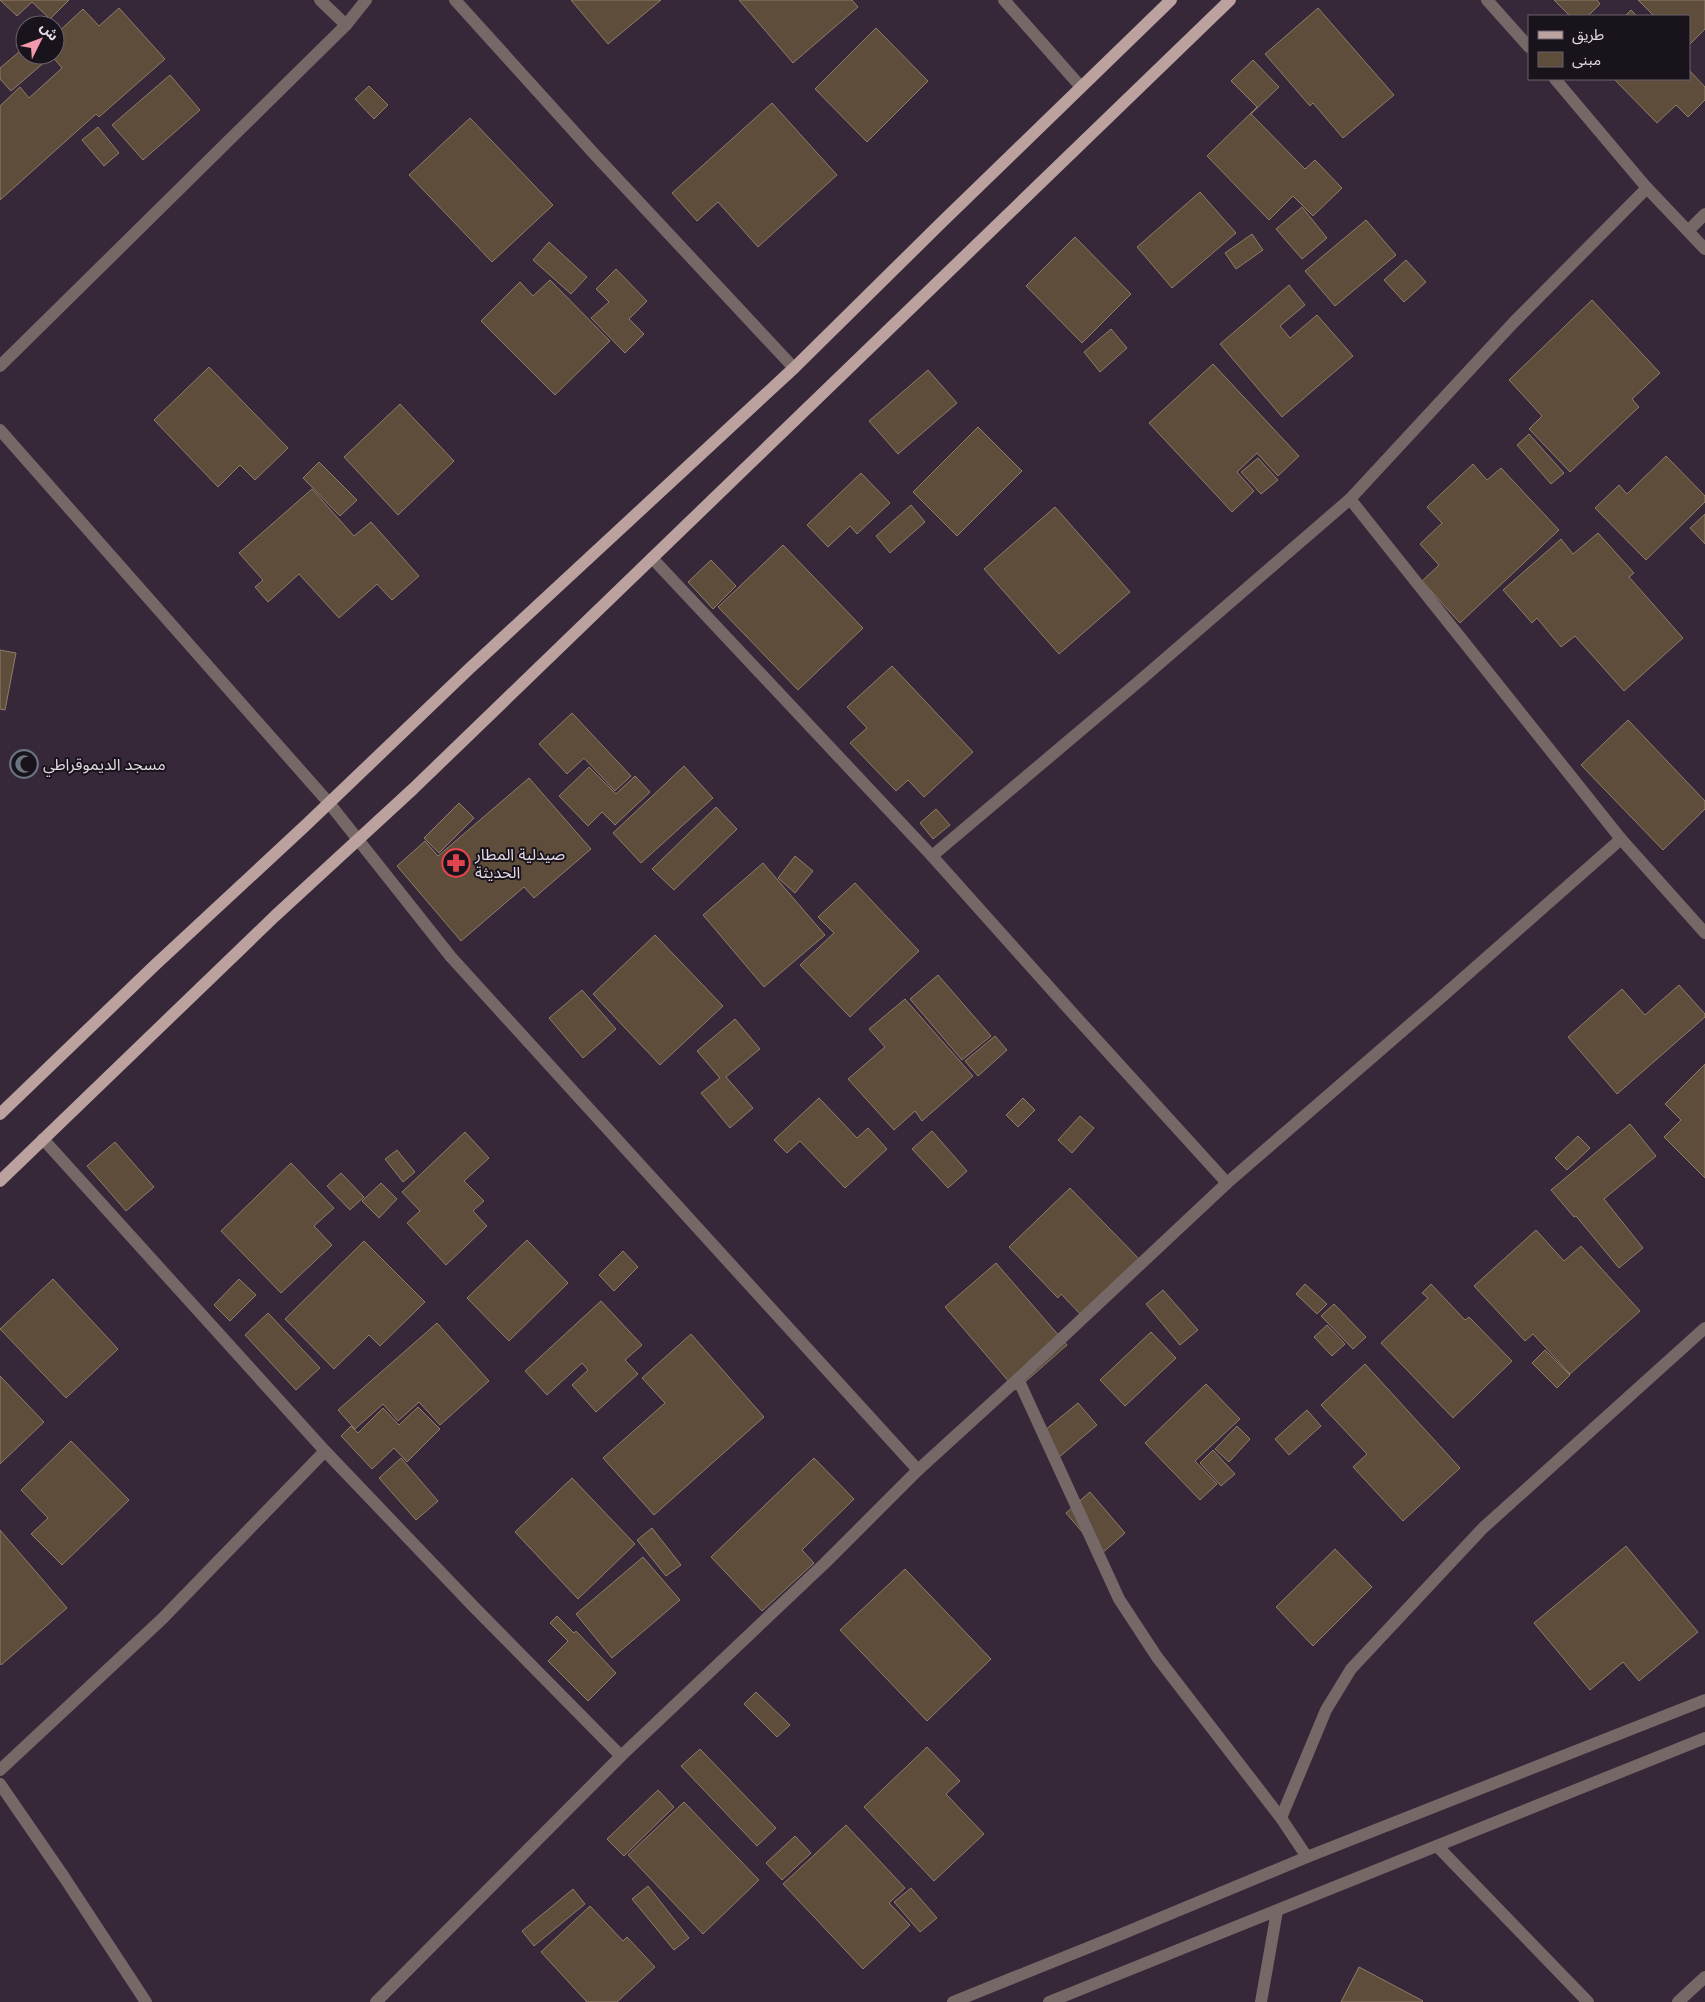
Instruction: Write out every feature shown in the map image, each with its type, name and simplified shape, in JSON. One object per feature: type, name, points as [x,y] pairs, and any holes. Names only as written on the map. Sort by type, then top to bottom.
[{"type":"main road","points":[[0,1114],[154,966],[598,548],[794,368],[1171,0]]},
{"type":"main road","points":[[0,1181],[262,929],[358,841],[1230,0]]},
{"type":"street","points":[[320,0],[346,25]]},
{"type":"street","points":[[0,366],[346,25],[366,0]]},
{"type":"street","points":[[455,0],[597,157],[794,368]]},
{"type":"street","points":[[1004,0],[1081,87]]},
{"type":"street","points":[[1487,0],[1528,46]]},
{"type":"street","points":[[1557,80],[1647,188],[1705,249]]},
{"type":"street","points":[[932,856],[1137,683],[1350,499],[1514,322],[1647,188]]},
{"type":"street","points":[[1688,231],[1705,214]]},
{"type":"street","points":[[0,430],[329,803],[451,957],[918,1470]]},
{"type":"street","points":[[1350,499],[1621,839],[1705,933]]},
{"type":"street","points":[[652,558],[932,856],[1227,1183]]},
{"type":"street","points":[[376,2002],[621,1756],[818,1569],[918,1470],[1227,1183],[1621,839]]},
{"type":"street","points":[[43,1139],[325,1451],[480,1613],[621,1756]]},
{"type":"street","points":[[1281,1818],[1326,1710],[1351,1669],[1483,1528],[1705,1328]]},
{"type":"street","points":[[1018,1379],[1119,1599],[1157,1657],[1281,1818],[1307,1857]]},
{"type":"street","points":[[0,1770],[162,1619],[325,1451]]},
{"type":"street","points":[[952,2002],[1307,1857],[1705,1700]]},
{"type":"street","points":[[1049,2002],[1705,1738]]},
{"type":"street","points":[[0,1784],[146,2002]]},
{"type":"street","points":[[1437,1846],[1588,2002]]},
{"type":"street","points":[[1261,2002],[1277,1911]]},
{"type":"street","points":[[1678,2002],[1705,1977]]},
{"type":"building","points":[[0,0],[69,0],[54,15],[46,15],[32,2],[16,15]]},
{"type":"building","points":[[571,0],[661,0],[608,44]]},
{"type":"building","points":[[739,0],[852,0],[858,7],[793,63]]},
{"type":"building","points":[[1554,0],[1597,0],[1600,4],[1589,15],[1569,15]]},
{"type":"building","points":[[1638,0],[1705,0],[1705,29],[1690,44],[1690,15],[1653,15]]},
{"type":"building","points":[[119,8],[165,59],[99,117],[96,114],[0,200],[0,106],[20,87],[29,98],[62,68],[59,65],[65,65],[65,26],[83,9],[99,26]]},
{"type":"building","points":[[1318,8],[1394,95],[1343,138],[1313,103],[1310,106],[1265,54]]},
{"type":"building","points":[[1631,10],[1636,15],[1626,15]]},
{"type":"building","points":[[876,28],[928,81],[867,142],[815,89]]},
{"type":"building","points":[[15,55],[15,65],[41,65],[11,91],[0,79],[0,68]]},
{"type":"building","points":[[1253,60],[1279,87],[1251,114],[1305,169],[1315,160],[1342,188],[1313,216],[1293,196],[1269,220],[1207,156],[1257,107],[1231,81]]},
{"type":"building","points":[[1690,71],[1705,87],[1705,100],[1688,117],[1676,105],[1657,123],[1615,80],[1690,80]]},
{"type":"building","points":[[170,75],[200,110],[143,160],[112,125]]},
{"type":"building","points":[[369,86],[388,105],[374,119],[355,99]]},
{"type":"building","points":[[772,103],[837,175],[758,247],[718,202],[697,221],[672,193]]},
{"type":"building","points":[[470,118],[553,205],[492,262],[409,175]]},
{"type":"building","points":[[98,127],[119,153],[104,166],[82,140]]},
{"type":"building","points":[[1200,192],[1236,233],[1172,288],[1137,247]]},
{"type":"building","points":[[1302,207],[1327,238],[1302,259],[1276,229]]},
{"type":"building","points":[[1366,220],[1396,255],[1335,306],[1305,271]]},
{"type":"building","points":[[1252,234],[1263,250],[1236,269],[1225,253]]},
{"type":"building","points":[[1075,237],[1131,294],[1082,343],[1026,286]]},
{"type":"building","points":[[549,242],[587,277],[571,294],[533,260]]},
{"type":"building","points":[[1406,260],[1426,282],[1404,302],[1384,280]]},
{"type":"building","points":[[616,269],[647,301],[629,319],[644,334],[625,353],[591,318],[609,302],[596,289]]},
{"type":"building","points":[[550,280],[610,341],[555,395],[481,321],[520,282],[533,296]]},
{"type":"building","points":[[1289,285],[1305,305],[1280,326],[1290,338],[1317,315],[1353,356],[1282,417],[1220,344]]},
{"type":"building","points":[[1592,300],[1660,373],[1632,399],[1639,407],[1570,472],[1529,429],[1542,416],[1509,380]]},
{"type":"building","points":[[1111,329],[1127,348],[1100,372],[1084,352]]},
{"type":"building","points":[[1213,364],[1299,456],[1278,476],[1257,453],[1237,472],[1254,491],[1232,512],[1149,423]]},
{"type":"building","points":[[209,367],[288,448],[255,480],[240,465],[218,487],[154,420]]},
{"type":"building","points":[[928,370],[957,403],[898,454],[869,421]]},
{"type":"building","points":[[400,404],[454,461],[398,515],[344,457]]},
{"type":"building","points":[[978,427],[1022,471],[957,536],[913,492]]},
{"type":"building","points":[[1529,434],[1564,473],[1551,484],[1517,445]]},
{"type":"building","points":[[1666,456],[1705,496],[1705,502],[1646,560],[1595,508],[1619,485],[1627,494]]},
{"type":"building","points":[[1258,458],[1278,480],[1261,494],[1241,472]]},
{"type":"building","points":[[319,462],[357,500],[340,516],[303,478]]},
{"type":"building","points":[[1473,464],[1487,480],[1501,468],[1559,530],[1460,623],[1422,581],[1439,565],[1420,544],[1442,523],[1427,507]]},
{"type":"building","points":[[861,473],[890,503],[857,534],[850,526],[828,547],[807,525]]},
{"type":"building","points":[[312,489],[354,536],[371,522],[419,576],[392,600],[377,584],[339,618],[299,574],[268,602],[255,587],[263,580],[239,553]]},
{"type":"building","points":[[911,505],[925,522],[890,553],[876,536]]},
{"type":"building","points":[[1055,507],[1130,592],[1059,654],[984,569]]},
{"type":"building","points":[[1705,514],[1705,544],[1690,528]]},
{"type":"building","points":[[1598,533],[1634,573],[1629,577],[1683,638],[1624,691],[1575,636],[1561,647],[1537,618],[1532,623],[1503,590],[1561,539],[1573,554]]},
{"type":"building","points":[[783,545],[863,628],[798,690],[718,607]]},
{"type":"building","points":[[711,560],[736,586],[713,609],[688,582]]},
{"type":"building","points":[[0,650],[16,653],[5,710],[0,709]]},
{"type":"building","points":[[892,666],[973,752],[924,797],[908,780],[896,791],[850,743],[867,728],[847,707]]},
{"type":"building","points":[[572,713],[631,776],[615,791],[584,758],[567,774],[539,744]]},
{"type":"building","points":[[1628,720],[1705,801],[1705,809],[1663,850],[1581,765]]},
{"type":"building","points":[[684,766],[713,798],[641,863],[613,833]]},
{"type":"building","points":[[589,767],[616,794],[635,776],[650,792],[615,825],[602,812],[588,826],[559,796]]},
{"type":"building","points":[[529,778],[591,849],[534,898],[524,887],[461,941],[397,866],[425,841],[438,856]]},
{"type":"building","points":[[459,803],[474,818],[439,853],[424,838]]},
{"type":"building","points":[[716,807],[737,829],[674,890],[652,869]]},
{"type":"building","points":[[936,809],[950,825],[933,839],[920,823]]},
{"type":"building","points":[[795,856],[813,871],[795,893],[778,878]]},
{"type":"building","points":[[763,863],[825,935],[764,987],[703,915]]},
{"type":"building","points":[[855,883],[919,951],[850,1017],[800,965],[834,933],[818,917]]},
{"type":"building","points":[[655,935],[723,1006],[660,1065],[593,994]]},
{"type":"building","points":[[938,975],[991,1036],[962,1060],[910,999]]},
{"type":"building","points":[[1679,985],[1705,1014],[1705,1017],[1617,1094],[1568,1037],[1622,989],[1645,1015]]},
{"type":"building","points":[[582,990],[616,1029],[583,1058],[549,1018]]},
{"type":"building","points":[[905,999],[973,1076],[922,1121],[915,1111],[894,1130],[848,1079],[885,1047],[869,1029]]},
{"type":"building","points":[[735,1019],[760,1049],[726,1077],[753,1108],[730,1128],[701,1093],[720,1078],[697,1051]]},
{"type":"building","points":[[995,1036],[1007,1050],[978,1076],[965,1061]]},
{"type":"building","points":[[1705,1064],[1705,1178],[1664,1137],[1681,1120],[1665,1104]]},
{"type":"building","points":[[819,1098],[857,1138],[868,1128],[887,1149],[845,1188],[800,1141],[787,1153],[774,1140]]},
{"type":"building","points":[[1023,1098],[1035,1110],[1018,1127],[1006,1115]]},
{"type":"building","points":[[1080,1116],[1094,1128],[1072,1153],[1058,1140]]},
{"type":"building","points":[[1630,1124],[1656,1156],[1604,1199],[1643,1248],[1619,1268],[1576,1216],[1574,1217],[1551,1190]]},
{"type":"building","points":[[932,1131],[967,1171],[948,1188],[912,1149]]},
{"type":"building","points":[[465,1132],[489,1158],[464,1181],[484,1201],[473,1211],[487,1226],[446,1265],[407,1223],[420,1211],[402,1192]]},
{"type":"building","points":[[1578,1136],[1590,1148],[1567,1170],[1555,1158]]},
{"type":"building","points":[[115,1142],[154,1187],[126,1211],[87,1166]]},
{"type":"building","points":[[397,1150],[415,1172],[403,1182],[385,1159]]},
{"type":"building","points":[[291,1163],[334,1208],[314,1226],[332,1245],[281,1293],[221,1231]]},
{"type":"building","points":[[341,1173],[364,1197],[350,1210],[327,1186]]},
{"type":"building","points":[[381,1183],[397,1199],[379,1218],[362,1201]]},
{"type":"building","points":[[1070,1188],[1143,1263],[1085,1319],[1061,1294],[1058,1298],[1009,1247]]},
{"type":"building","points":[[1536,1230],[1564,1261],[1581,1246],[1640,1311],[1570,1374],[1533,1334],[1525,1341],[1474,1286]]},
{"type":"building","points":[[527,1240],[568,1283],[509,1341],[467,1298]]},
{"type":"building","points":[[364,1241],[425,1302],[380,1346],[369,1335],[334,1369],[285,1319]]},
{"type":"building","points":[[623,1251],[638,1267],[614,1291],[599,1275]]},
{"type":"building","points":[[996,1263],[1067,1345],[1016,1390],[945,1307]]},
{"type":"building","points":[[53,1279],[118,1349],[66,1398],[0,1329]]},
{"type":"building","points":[[239,1279],[256,1295],[230,1321],[214,1305]]},
{"type":"building","points":[[1305,1284],[1327,1304],[1317,1314],[1296,1294]]},
{"type":"building","points":[[1431,1284],[1465,1320],[1469,1317],[1512,1361],[1453,1418],[1381,1343],[1428,1298],[1422,1293]]},
{"type":"building","points":[[1163,1290],[1198,1330],[1180,1345],[1146,1304]]},
{"type":"building","points":[[601,1301],[642,1345],[625,1360],[638,1374],[596,1412],[572,1385],[588,1370],[582,1363],[547,1395],[525,1371]]},
{"type":"building","points":[[1334,1304],[1366,1337],[1353,1349],[1321,1316]]},
{"type":"building","points":[[268,1313],[320,1368],[296,1390],[245,1335]]},
{"type":"building","points":[[437,1323],[489,1381],[440,1425],[419,1402],[398,1421],[383,1404],[355,1429],[338,1410]]},
{"type":"building","points":[[1327,1325],[1345,1344],[1332,1356],[1314,1337]]},
{"type":"building","points":[[1151,1332],[1176,1358],[1125,1406],[1100,1380]]},
{"type":"building","points":[[691,1334],[764,1417],[654,1515],[603,1458],[665,1403],[642,1378]]},
{"type":"building","points":[[1545,1350],[1570,1375],[1557,1388],[1532,1363]]},
{"type":"building","points":[[1365,1364],[1460,1468],[1403,1521],[1353,1467],[1367,1454],[1321,1405]]},
{"type":"building","points":[[0,1376],[44,1422],[0,1464]]},
{"type":"building","points":[[1206,1384],[1240,1419],[1195,1461],[1217,1484],[1200,1500],[1145,1443]]},
{"type":"building","points":[[1078,1403],[1097,1425],[1058,1458],[1039,1435]]},
{"type":"building","points":[[418,1407],[440,1429],[407,1462],[394,1448],[372,1469],[341,1436],[351,1426],[358,1433],[383,1408],[399,1425]]},
{"type":"building","points":[[1307,1410],[1321,1426],[1289,1455],[1275,1439]]},
{"type":"building","points":[[1237,1426],[1250,1439],[1229,1462],[1215,1449]]},
{"type":"building","points":[[71,1441],[129,1500],[62,1565],[31,1534],[48,1518],[21,1490]]},
{"type":"building","points":[[1213,1450],[1235,1474],[1221,1486],[1200,1463]]},
{"type":"building","points":[[401,1458],[438,1501],[416,1520],[379,1478]]},
{"type":"building","points":[[814,1458],[854,1499],[802,1550],[814,1563],[762,1611],[711,1557]]},
{"type":"building","points":[[572,1478],[635,1544],[578,1599],[515,1532]]},
{"type":"building","points":[[1090,1492],[1125,1533],[1101,1554],[1066,1513]]},
{"type":"building","points":[[652,1528],[681,1565],[666,1576],[637,1540]]},
{"type":"building","points":[[0,1530],[67,1608],[1,1665],[0,1663]]},
{"type":"building","points":[[1626,1546],[1698,1632],[1639,1681],[1623,1662],[1590,1690],[1534,1623]]},
{"type":"building","points":[[1335,1549],[1372,1587],[1313,1646],[1276,1607]]},
{"type":"building","points":[[643,1557],[680,1600],[612,1658],[576,1614]]},
{"type":"building","points":[[905,1569],[991,1659],[927,1721],[840,1630]]},
{"type":"building","points":[[557,1616],[574,1633],[576,1631],[616,1673],[588,1701],[548,1661],[568,1641],[550,1623]]},
{"type":"building","points":[[756,1692],[790,1725],[777,1737],[744,1704]]},
{"type":"building","points":[[927,1747],[960,1781],[946,1794],[984,1834],[934,1881],[864,1807]]},
{"type":"building","points":[[700,1749],[776,1828],[757,1846],[681,1766]]},
{"type":"building","points":[[658,1790],[674,1807],[624,1856],[607,1839]]},
{"type":"building","points":[[684,1802],[759,1880],[703,1934],[628,1855]]},
{"type":"building","points":[[846,1825],[905,1888],[889,1903],[910,1925],[863,1969],[783,1884]]},
{"type":"building","points":[[795,1836],[811,1853],[782,1880],[766,1863]]},
{"type":"building","points":[[648,1886],[689,1938],[674,1950],[632,1899]]},
{"type":"building","points":[[911,1888],[937,1918],[920,1932],[894,1902]]},
{"type":"building","points":[[573,1889],[585,1904],[534,1946],[522,1931]]},
{"type":"building","points":[[590,1906],[623,1941],[627,1937],[655,1967],[617,2002],[587,2002],[541,1952]]},
{"type":"building","points":[[1359,1967],[1423,2001],[1341,2002]]},
{"type":"place","name":"مسجد الديموقراطي","points":[[24,764]]},
{"type":"place","name":"صيدلية المطار الحديثة","points":[[456,863]]}]
